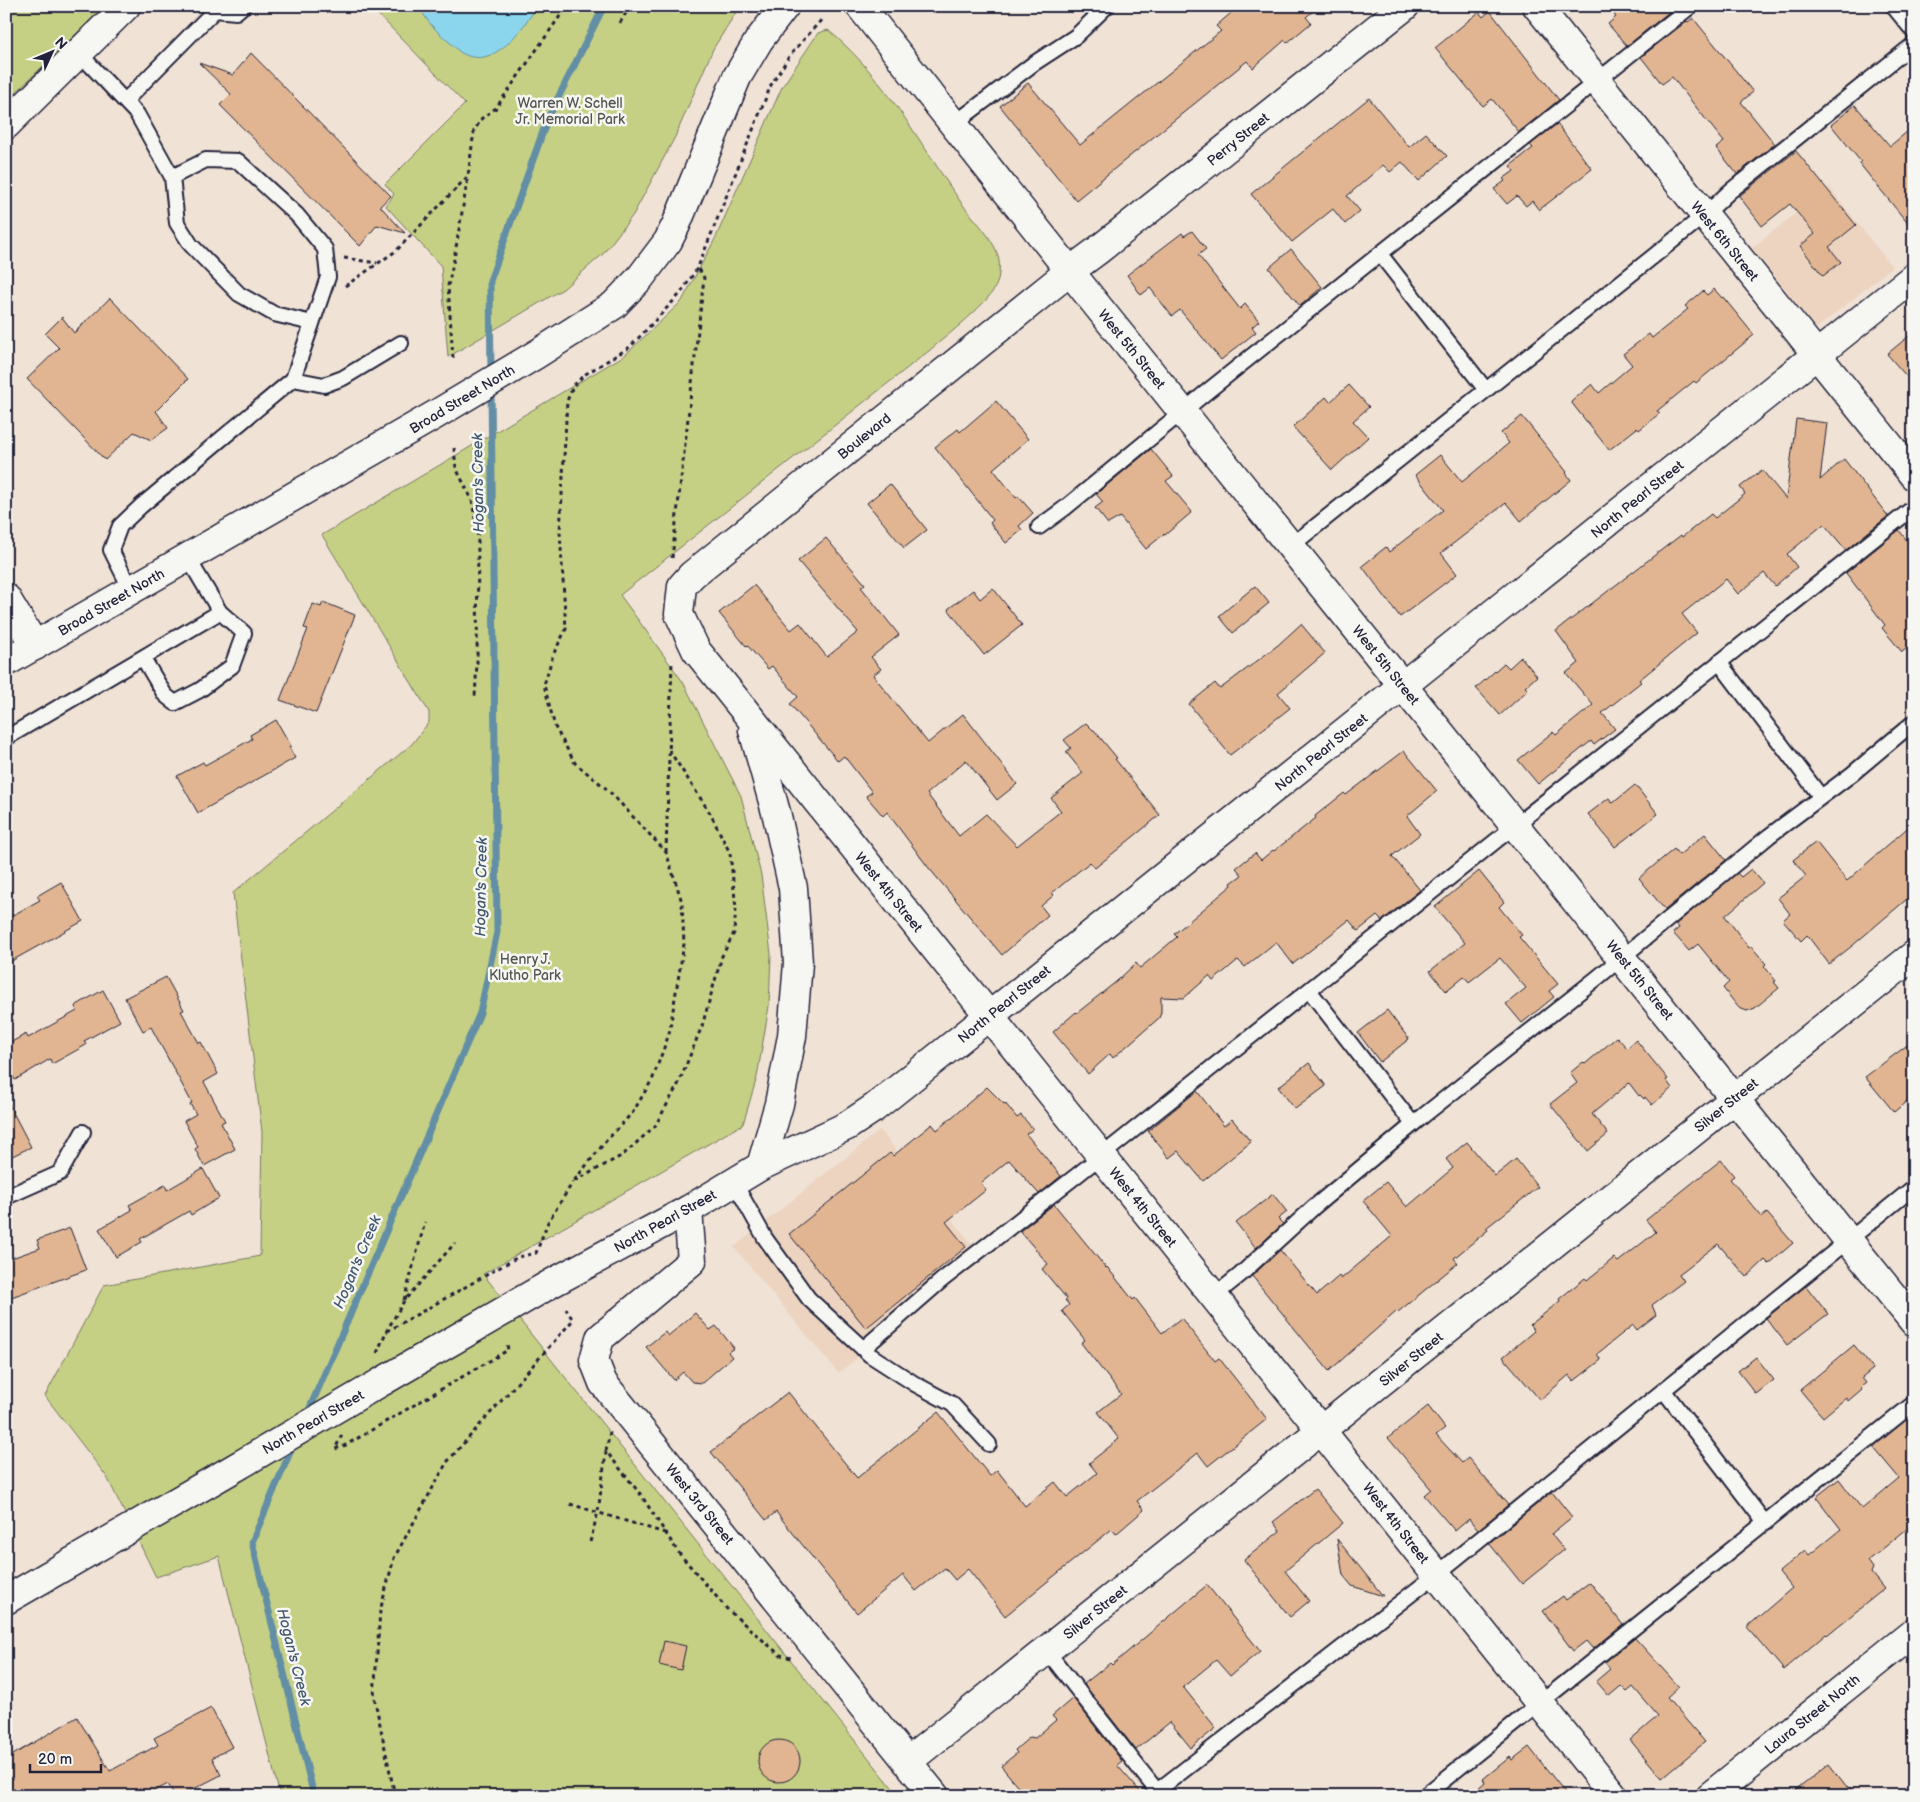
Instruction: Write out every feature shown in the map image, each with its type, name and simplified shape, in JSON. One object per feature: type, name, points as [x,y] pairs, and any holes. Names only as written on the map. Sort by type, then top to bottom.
[{"type":"street","points":[[6,125],[126,6]]},
{"type":"street","name":"Broad Street North","points":[[6,662],[435,415],[614,305],[640,278],[668,241],[737,77],[759,40],[785,6]]},
{"type":"street","name":"West 5th Street","points":[[860,6],[1182,412],[1914,1322]]},
{"type":"street","name":"Perry Street","points":[[1070,271],[1405,6]]},
{"type":"street","name":"West 6th Street","points":[[1537,6],[1914,476]]},
{"type":"street","name":"Boulevard","points":[[680,614],[682,586],[692,575],[1070,271]]},
{"type":"street","name":"North Pearl Street","points":[[6,1600],[552,1283],[688,1210],[761,1166],[847,1126],[874,1108],[1914,277]]},
{"type":"street","points":[[6,598],[35,646]]},
{"type":"street","name":"West 4th Street","points":[[680,614],[696,650],[1614,1796]]},
{"type":"street","points":[[749,717],[779,822],[793,888],[798,963],[792,1036],[779,1104],[761,1166]]},
{"type":"street","name":"Silver Street","points":[[908,1762],[1914,955]]},
{"type":"street","name":"West 3rd Street","points":[[688,1210],[692,1261],[600,1338],[594,1360],[603,1383],[935,1796]]},
{"type":"street","name":"Laura Street North","points":[[1710,1796],[1914,1632]]},
{"type":"lane","points":[[125,101],[215,10],[236,12],[243,6]]},
{"type":"lane","points":[[954,124],[1025,70],[1076,36],[1107,6]]},
{"type":"lane","points":[[1039,527],[1692,6]]},
{"type":"lane","points":[[1893,6],[1914,32]]},
{"type":"lane","points":[[1291,546],[1705,215],[1734,188],[1914,44]]},
{"type":"lane","points":[[79,53],[137,114],[172,177],[177,223],[191,245],[239,294],[274,314],[312,323]]},
{"type":"lane","points":[[131,590],[111,550],[120,526],[147,501],[293,379],[328,277],[325,249],[297,215],[238,161],[206,160],[172,177]]},
{"type":"lane","points":[[1380,254],[1486,390]]},
{"type":"lane","points":[[293,379],[324,385],[343,378],[401,343]]},
{"type":"lane","points":[[863,1349],[942,1280],[1914,507]]},
{"type":"lane","points":[[143,658],[165,695],[175,703],[200,690],[232,666],[244,632],[220,612],[188,558]]},
{"type":"lane","points":[[6,738],[220,612]]},
{"type":"lane","points":[[1718,662],[1821,797]]},
{"type":"lane","points":[[1214,1296],[1240,1276],[1314,1207],[1413,1124],[1622,958],[1769,836],[1852,774],[1914,722]]},
{"type":"lane","points":[[1308,990],[1413,1124]]},
{"type":"lane","points":[[6,1197],[60,1173],[83,1132]]},
{"type":"lane","points":[[734,1182],[765,1238],[809,1299],[863,1349],[914,1384],[952,1404],[989,1444]]},
{"type":"lane","points":[[1047,1651],[1157,1791],[1437,1574],[1914,1187]]},
{"type":"lane","points":[[1664,1391],[1764,1523]]},
{"type":"lane","points":[[1424,1796],[1914,1403]]},
{"type":"path","points":[[453,358],[448,286],[468,176],[474,131],[482,118],[496,108],[567,6]]},
{"type":"path","points":[[620,23],[630,6]]},
{"type":"path","points":[[666,852],[608,790],[575,762],[555,727],[544,685],[553,655],[566,629],[560,532],[567,401],[572,386],[584,375],[630,347],[681,293],[698,267],[771,85],[790,55],[823,18]]},
{"type":"path","points":[[341,289],[396,251],[468,176]]},
{"type":"path","points":[[343,258],[378,263]]},
{"type":"path","points":[[672,559],[704,278],[698,267]]},
{"type":"path","points":[[454,448],[456,468],[472,500],[478,537],[477,663],[474,697]]},
{"type":"path","points":[[536,1253],[548,1222],[573,1182],[606,1141],[633,1112],[653,1078],[669,1034],[684,944],[682,902],[666,852],[672,661]]},
{"type":"path","points":[[573,1182],[623,1156],[655,1126],[678,1085],[702,1026],[722,956],[734,933],[735,900],[730,853],[710,813],[669,750]]},
{"type":"path","points":[[404,1301],[425,1222]]},
{"type":"path","points":[[386,1332],[404,1301],[455,1243]]},
{"type":"path","points":[[396,1796],[374,1696],[380,1612],[394,1558],[446,1462],[573,1320],[566,1309]]},
{"type":"path","points":[[590,1542],[598,1512],[610,1431]]},
{"type":"path","points":[[606,1451],[641,1495],[678,1552],[727,1609],[780,1655],[794,1660]]},
{"type":"path","points":[[570,1504],[665,1533]]},
{"type":"shaded area","points":[[1829,187],[1892,267],[1816,329],[1752,248]]},
{"type":"shaded area","points":[[880,1130],[984,1259],[838,1373],[734,1247]]},
{"type":"green space","points":[[6,6],[105,6],[6,102]]},
{"type":"green space","name":"Warren W. Schell Jr. Memorial Park","points":[[370,6],[740,6],[713,49],[675,137],[633,215],[603,254],[563,289],[448,357],[441,266],[386,206],[394,194],[385,184],[465,104]]},
{"type":"green space","name":"Henry J. Klutho Park","points":[[828,30],[848,48],[884,89],[960,201],[989,237],[999,261],[998,281],[993,291],[978,309],[930,350],[620,595],[683,682],[741,796],[761,875],[771,954],[769,1006],[757,1077],[743,1124],[483,1274],[899,1796],[280,1796],[219,1556],[156,1577],[107,1477],[45,1396],[104,1285],[260,1256],[262,1132],[233,893],[412,744],[429,722],[429,712],[322,535],[625,355],[682,301],[716,237],[782,87],[818,33]]},
{"type":"water","points":[[419,6],[538,6],[505,46],[495,53],[484,57],[472,57],[460,52],[439,33],[428,21]]},
{"type":"building","points":[[1239,6],[1319,6],[1306,17],[1311,23],[1287,43],[1285,40],[1253,68],[1247,61],[1076,200],[1000,106],[1028,83],[1080,145],[1221,31],[1216,26]]},
{"type":"building","points":[[1625,6],[1675,7],[1627,46],[1608,24],[1616,17],[1614,15]]},
{"type":"building","points":[[1490,11],[1559,100],[1519,132],[1492,99],[1483,106],[1481,104],[1435,48],[1479,12],[1483,17]]},
{"type":"building","points":[[1693,18],[1753,92],[1741,102],[1775,144],[1737,174],[1716,148],[1724,142],[1672,77],[1662,84],[1641,57]]},
{"type":"building","points":[[251,53],[391,196],[380,206],[405,233],[377,225],[360,246],[220,105],[231,94],[199,63],[233,75]]},
{"type":"building","points":[[1369,98],[1409,147],[1426,133],[1447,156],[1419,181],[1402,162],[1390,172],[1383,165],[1347,196],[1360,211],[1345,224],[1333,209],[1292,242],[1251,194]]},
{"type":"building","points":[[1855,105],[1890,146],[1914,126],[1914,231],[1831,125]]},
{"type":"building","points":[[1557,124],[1592,169],[1539,210],[1532,201],[1526,206],[1517,196],[1507,204],[1494,189],[1514,171],[1510,166],[1533,148],[1530,145]]},
{"type":"building","points":[[1796,151],[1856,225],[1829,247],[1841,262],[1823,276],[1800,246],[1815,234],[1790,204],[1762,226],[1739,196]]},
{"type":"building","points":[[1192,231],[1206,249],[1198,255],[1240,309],[1245,304],[1259,321],[1252,327],[1256,332],[1221,360],[1180,310],[1172,316],[1150,288],[1141,295],[1127,275],[1182,233],[1184,236]]},
{"type":"building","points":[[1291,249],[1322,287],[1300,306],[1269,268]]},
{"type":"building","points":[[1714,289],[1723,297],[1754,335],[1696,383],[1694,381],[1657,411],[1660,413],[1639,430],[1637,428],[1609,450],[1571,402],[1592,384],[1599,393],[1632,365],[1623,354],[1649,334],[1652,338],[1688,309],[1685,306],[1703,291],[1707,295]]},
{"type":"building","points":[[110,298],[188,379],[156,411],[168,428],[151,440],[134,432],[105,460],[27,379],[59,348],[45,334],[62,317],[74,333]]},
{"type":"building","points":[[1914,332],[1914,385],[1887,354]]},
{"type":"building","points":[[1349,385],[1369,407],[1353,421],[1368,437],[1332,470],[1293,427],[1326,397],[1330,402]]},
{"type":"building","points":[[996,401],[1028,439],[993,469],[1016,498],[1018,496],[1033,513],[1019,526],[1022,530],[1006,543],[990,523],[993,520],[935,447],[958,429],[960,432]]},
{"type":"building","points":[[1522,416],[1567,472],[1571,480],[1521,521],[1506,503],[1441,553],[1457,574],[1400,617],[1362,566],[1386,547],[1389,552],[1443,510],[1415,475],[1440,455],[1462,482],[1509,443],[1501,433]]},
{"type":"building","points":[[1796,419],[1827,423],[1820,480],[1844,459],[1888,516],[1846,550],[1824,524],[1787,554],[1797,567],[1775,586],[1764,573],[1738,594],[1726,579],[1682,614],[1697,633],[1602,713],[1615,729],[1594,745],[1591,741],[1538,784],[1518,760],[1553,732],[1556,735],[1593,705],[1566,673],[1579,663],[1556,631],[1681,535],[1682,537],[1711,514],[1715,518],[1745,494],[1740,487],[1762,470],[1786,499]]},
{"type":"building","points":[[1151,449],[1173,476],[1166,481],[1192,512],[1146,549],[1120,517],[1108,524],[1095,508],[1103,502],[1096,494]]},
{"type":"building","points":[[890,484],[927,530],[904,548],[867,503]]},
{"type":"building","points":[[1899,530],[1914,550],[1914,643],[1902,652],[1882,628],[1885,625],[1846,573]]},
{"type":"building","points":[[826,538],[865,584],[861,587],[899,635],[871,657],[881,669],[873,675],[928,743],[963,714],[1017,784],[997,800],[966,760],[927,794],[959,836],[986,814],[1017,846],[1061,811],[1051,798],[1083,773],[1066,752],[1071,748],[1064,740],[1086,723],[1117,758],[1115,759],[1160,815],[1095,868],[1090,862],[1052,893],[1054,895],[1041,906],[1048,915],[1002,955],[928,867],[887,812],[883,816],[866,796],[872,792],[844,756],[838,761],[790,704],[798,697],[772,666],[768,669],[746,646],[719,613],[754,585],[791,630],[800,623],[827,657],[858,632],[798,561]]},
{"type":"building","points":[[1255,586],[1269,603],[1233,633],[1219,616]]},
{"type":"building","points":[[993,588],[1022,625],[984,655],[948,609],[973,590],[980,599]]},
{"type":"building","points":[[323,602],[355,615],[316,713],[280,700],[308,629],[304,628],[313,604],[321,607]]},
{"type":"building","points":[[1301,624],[1325,653],[1278,693],[1290,708],[1230,755],[1189,704],[1215,683],[1220,689],[1278,645]]},
{"type":"building","points":[[1521,657],[1537,676],[1525,687],[1528,690],[1500,715],[1476,688],[1504,663],[1509,668]]},
{"type":"building","points":[[276,720],[291,746],[289,747],[295,758],[198,813],[177,776],[203,762],[205,765],[252,739],[250,735]]},
{"type":"building","points":[[1404,751],[1437,791],[1407,816],[1420,834],[1392,856],[1420,890],[1382,921],[1377,916],[1358,931],[1349,920],[1293,964],[1276,942],[1245,967],[1238,960],[1213,981],[1209,976],[1184,998],[1161,997],[1161,1013],[1159,1018],[1113,1058],[1110,1054],[1088,1074],[1053,1032],[1117,981],[1136,963],[1140,968],[1177,937],[1174,934],[1242,875],[1236,868],[1255,853],[1261,860],[1274,851],[1344,793],[1346,795]]},
{"type":"building","points":[[1635,785],[1658,814],[1615,847],[1588,814],[1609,798],[1613,803]]},
{"type":"building","points":[[1914,822],[1914,893],[1829,964],[1807,935],[1801,941],[1783,920],[1790,914],[1778,898],[1806,876],[1793,860],[1816,842],[1847,881]]},
{"type":"building","points":[[1705,834],[1726,860],[1665,910],[1639,878],[1674,849],[1679,855]]},
{"type":"building","points":[[1751,869],[1763,883],[1725,916],[1749,948],[1751,946],[1766,964],[1764,966],[1779,988],[1755,1008],[1747,1011],[1739,1008],[1723,988],[1729,982],[1698,944],[1689,951],[1673,933],[1679,928],[1676,924],[1737,873],[1741,877]]},
{"type":"building","points":[[1479,871],[1504,902],[1499,907],[1522,935],[1519,937],[1558,984],[1549,991],[1554,997],[1522,1023],[1506,1004],[1526,988],[1500,958],[1469,982],[1464,976],[1446,991],[1430,971],[1465,943],[1435,907]]},
{"type":"building","points":[[61,882],[83,921],[6,964],[6,919],[40,900],[37,896]]},
{"type":"building","points":[[166,977],[184,1010],[181,1011],[199,1043],[201,1042],[218,1074],[204,1082],[225,1121],[221,1123],[235,1149],[204,1166],[195,1149],[198,1147],[184,1121],[196,1114],[190,1104],[192,1103],[151,1027],[143,1031],[125,998]]},
{"type":"building","points":[[103,990],[120,1021],[84,1041],[86,1045],[52,1064],[50,1059],[15,1080],[6,1065],[6,1045],[26,1034],[28,1038],[77,1011],[75,1006]]},
{"type":"building","points":[[1387,1010],[1409,1039],[1380,1062],[1358,1033]]},
{"type":"building","points":[[1617,1037],[1627,1048],[1636,1040],[1668,1079],[1666,1080],[1672,1088],[1652,1105],[1645,1097],[1644,1099],[1639,1096],[1629,1083],[1592,1114],[1608,1134],[1588,1151],[1550,1104],[1577,1083],[1570,1073],[1583,1062],[1585,1064]]},
{"type":"building","points":[[1914,1040],[1914,1095],[1894,1112],[1865,1077]]},
{"type":"building","points":[[1309,1063],[1326,1086],[1295,1109],[1278,1087]]},
{"type":"building","points":[[987,1087],[1005,1103],[1017,1118],[1021,1115],[1033,1129],[1026,1134],[1061,1176],[1039,1194],[1009,1160],[981,1183],[986,1190],[946,1222],[966,1247],[866,1328],[789,1234],[890,1153],[893,1156],[932,1124],[937,1130]]},
{"type":"building","points":[[1197,1091],[1224,1126],[1232,1119],[1251,1142],[1203,1181],[1178,1151],[1169,1158],[1148,1131]]},
{"type":"building","points":[[6,1099],[31,1147],[6,1159]]},
{"type":"building","points":[[1467,1142],[1495,1176],[1516,1159],[1538,1187],[1486,1228],[1488,1230],[1454,1258],[1458,1263],[1397,1311],[1329,1371],[1252,1276],[1280,1250],[1317,1295],[1339,1276],[1341,1279],[1392,1236],[1363,1201],[1386,1182],[1407,1207],[1453,1168],[1446,1159]]},
{"type":"building","points":[[1721,1160],[1734,1176],[1730,1179],[1762,1217],[1767,1213],[1793,1243],[1769,1264],[1765,1260],[1747,1277],[1718,1244],[1679,1274],[1684,1281],[1652,1305],[1656,1315],[1637,1330],[1633,1325],[1597,1354],[1601,1360],[1574,1381],[1569,1375],[1540,1400],[1503,1357],[1534,1331],[1530,1325],[1560,1301],[1559,1299],[1585,1278],[1587,1280],[1614,1258],[1618,1262],[1656,1232],[1646,1220]]},
{"type":"building","points":[[203,1169],[219,1198],[191,1215],[189,1211],[140,1239],[142,1242],[116,1257],[99,1229],[132,1210],[129,1205],[165,1185],[167,1190]]},
{"type":"building","points":[[1273,1194],[1287,1212],[1278,1219],[1283,1224],[1256,1248],[1236,1223]]},
{"type":"building","points":[[1054,1204],[1133,1300],[1135,1298],[1162,1333],[1181,1318],[1215,1361],[1219,1358],[1267,1419],[1208,1466],[1198,1453],[1137,1501],[1144,1510],[1116,1534],[1112,1529],[1005,1616],[968,1569],[955,1580],[945,1568],[916,1591],[903,1575],[857,1613],[776,1512],[766,1520],[711,1452],[788,1392],[857,1478],[938,1412],[990,1476],[997,1470],[1025,1506],[1055,1482],[1067,1497],[1097,1473],[1089,1463],[1119,1439],[1098,1412],[1121,1394],[1081,1343],[1085,1340],[1062,1311],[1069,1305],[1065,1300],[1067,1299],[1042,1269],[1048,1264],[1020,1231]]},
{"type":"building","points":[[70,1228],[86,1270],[6,1299],[6,1260],[40,1248],[37,1240]]},
{"type":"building","points":[[1806,1286],[1828,1314],[1787,1345],[1766,1318]]},
{"type":"building","points":[[695,1313],[710,1330],[716,1326],[734,1348],[728,1352],[732,1357],[702,1383],[692,1382],[683,1372],[674,1380],[646,1347],[665,1332],[668,1336]]},
{"type":"building","points":[[1854,1345],[1873,1369],[1862,1378],[1866,1383],[1861,1387],[1862,1389],[1848,1401],[1846,1398],[1823,1417],[1800,1390]]},
{"type":"building","points":[[1756,1357],[1774,1380],[1756,1394],[1738,1371]]},
{"type":"building","points":[[1428,1406],[1445,1428],[1436,1435],[1462,1463],[1468,1458],[1508,1505],[1478,1530],[1469,1519],[1455,1531],[1424,1495],[1431,1489],[1388,1438]]},
{"type":"building","points":[[1906,1420],[1914,1429],[1914,1523],[1868,1561],[1873,1568],[1871,1573],[1884,1589],[1826,1634],[1784,1670],[1747,1627],[1792,1588],[1779,1572],[1805,1550],[1809,1555],[1841,1529],[1816,1497],[1839,1479],[1862,1509],[1899,1478],[1873,1447]]},
{"type":"building","points":[[1315,1489],[1343,1523],[1285,1571],[1309,1601],[1290,1617],[1244,1560],[1280,1531],[1273,1522]]},
{"type":"building","points":[[1552,1492],[1572,1517],[1551,1534],[1564,1550],[1522,1584],[1489,1543]]},
{"type":"building","points":[[1337,1539],[1383,1596],[1352,1586],[1343,1575]]},
{"type":"building","points":[[1590,1582],[1623,1625],[1593,1649],[1586,1641],[1573,1651],[1543,1611],[1563,1596],[1566,1600]]},
{"type":"building","points":[[1207,1585],[1260,1651],[1230,1676],[1216,1660],[1183,1687],[1216,1728],[1191,1748],[1170,1722],[1136,1750],[1084,1684],[1110,1663],[1112,1665]]},
{"type":"building","points":[[1635,1638],[1679,1687],[1667,1698],[1705,1742],[1662,1778],[1630,1740],[1658,1716],[1633,1687],[1627,1692],[1621,1686],[1609,1696],[1596,1681],[1610,1669],[1605,1662]]},
{"type":"building","points":[[664,1641],[686,1646],[681,1670],[659,1665]]},
{"type":"building","points":[[1073,1698],[1122,1761],[1117,1765],[1144,1796],[1026,1796],[1001,1766],[1017,1753],[1015,1750],[1030,1737],[1035,1738],[1056,1720],[1052,1716]]},
{"type":"building","points":[[211,1708],[232,1747],[212,1758],[221,1775],[180,1796],[175,1796],[168,1784],[145,1796],[6,1796],[6,1759],[77,1717],[110,1771],[158,1745],[154,1738]]},
{"type":"building","points":[[783,1740],[791,1743],[797,1749],[800,1761],[797,1773],[791,1779],[775,1782],[767,1779],[761,1773],[758,1757],[761,1749],[767,1743]]},
{"type":"building","points":[[1529,1747],[1568,1796],[1469,1796],[1485,1782],[1483,1779],[1510,1757],[1512,1760]]},
{"type":"building","points":[[1829,1764],[1854,1796],[1789,1796]]},
{"type":"waterway","name":"Hogan's Creek","points":[[491,375],[490,281],[547,120],[604,6]]},
{"type":"waterway","name":"Hogan's Creek","points":[[306,1417],[480,1013],[497,932],[491,388]]},
{"type":"waterway","name":"Hogan's Creek","points":[[294,1443],[252,1542],[314,1796]]}]
